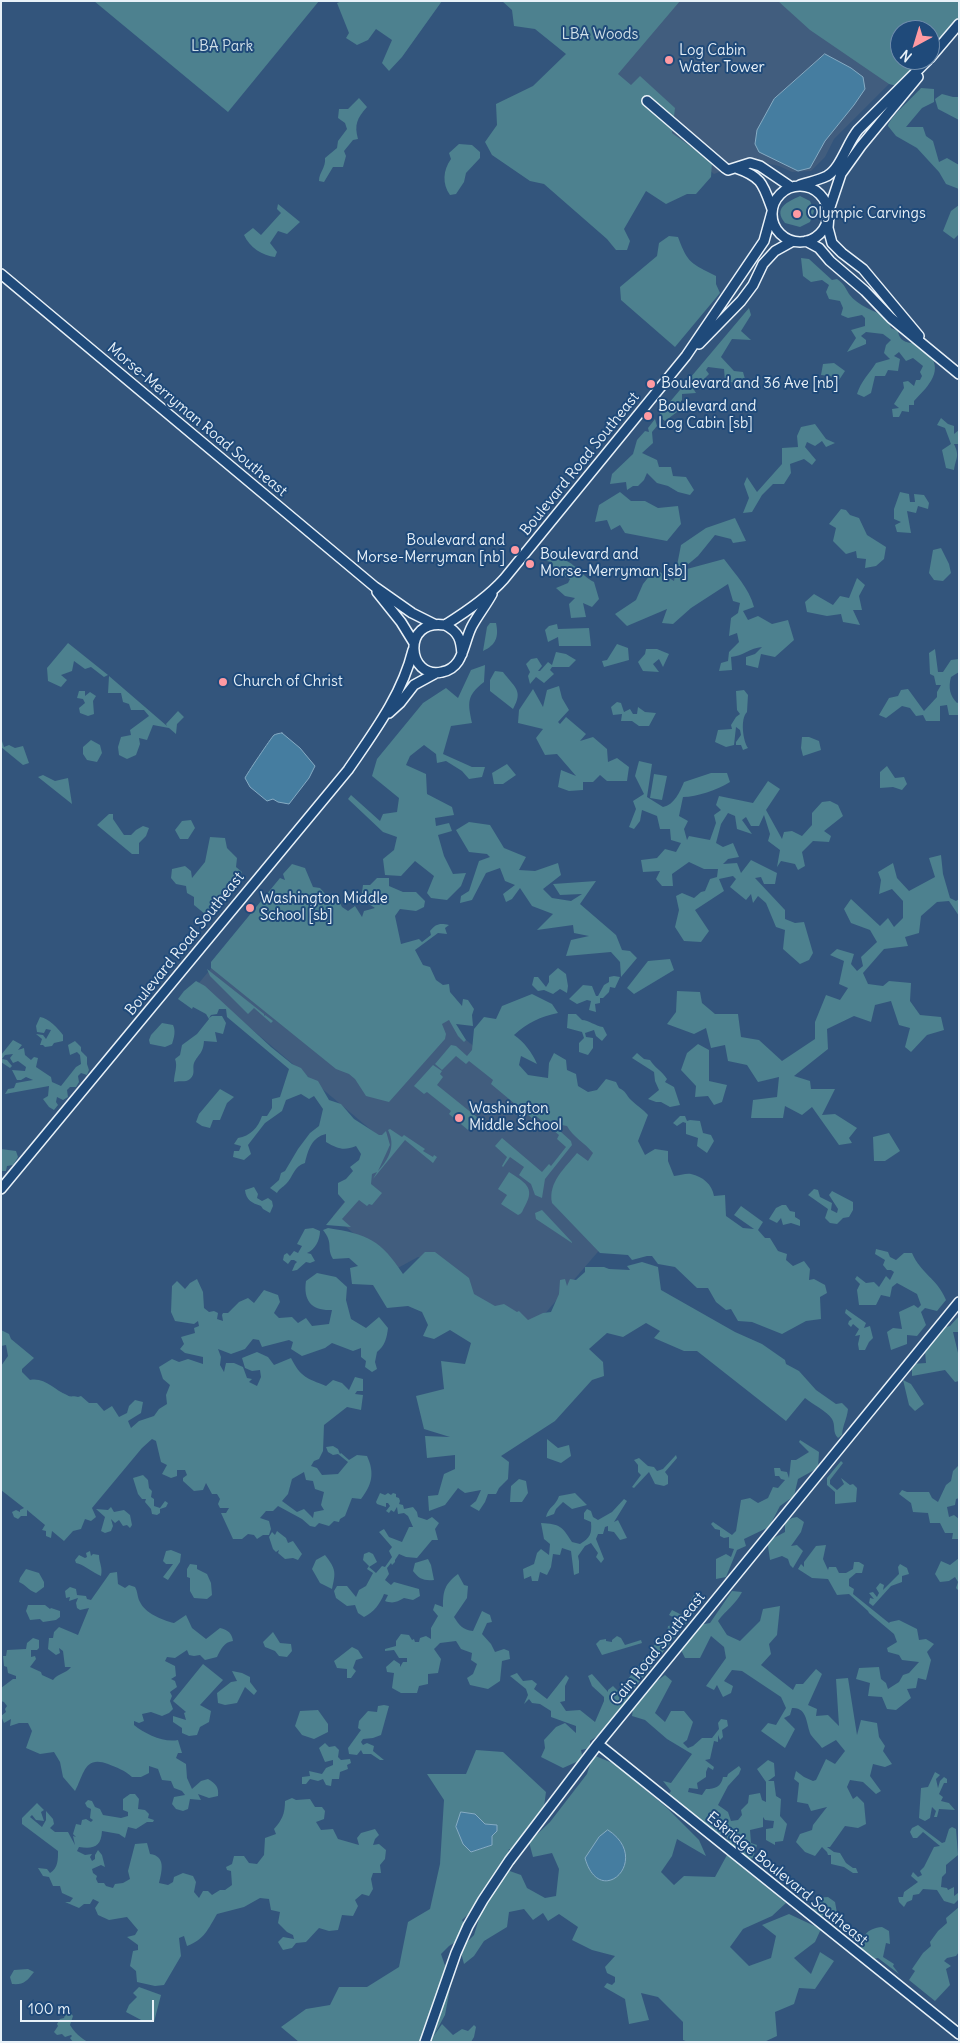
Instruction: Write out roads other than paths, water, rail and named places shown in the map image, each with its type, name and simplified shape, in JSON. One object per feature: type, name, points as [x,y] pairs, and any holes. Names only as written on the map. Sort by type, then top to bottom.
[{"type":"street","points":[[940,46],[959,24]]},
{"type":"street","points":[[772,211],[780,194],[796,186],[827,176],[836,169],[854,135],[918,70]]},
{"type":"street","points":[[806,242],[822,232],[827,224],[841,174],[921,70]]},
{"type":"street","points":[[646,101],[728,170],[750,163],[760,166],[796,186],[816,190],[822,195],[829,212],[828,228],[832,243],[863,269],[938,357]]},
{"type":"street","points":[[736,168],[752,174],[760,181],[772,211],[776,229],[782,235],[793,241],[806,242],[819,248],[830,261],[865,291],[891,318],[959,374]]},
{"type":"street","name":"Boulevard Road Southeast","points":[[462,654],[468,633],[495,589],[686,356],[764,241],[772,211]]},
{"type":"street","name":"Boulevard Road Southeast","points":[[686,356],[742,301],[754,284],[763,264],[775,251],[793,241]]},
{"type":"street","name":"Morse-Merryman Road Southeast","points":[[1,274],[375,587],[412,613],[434,624]]},
{"type":"street","name":"Morse-Merryman Road Southeast","points":[[375,587],[387,606],[401,622],[413,647]]},
{"type":"street","name":"Boulevard Road Southeast","points":[[446,625],[465,613],[495,589]]},
{"type":"street","points":[[434,624],[446,625],[459,636],[462,654],[453,668],[436,673],[420,665],[413,647],[423,629],[434,624]]},
{"type":"street","name":"Boulevard Road Southeast","points":[[1,1189],[348,770],[386,714],[408,671],[413,647]]},
{"type":"street","name":"Boulevard Road Southeast","points":[[386,714],[400,703],[414,685],[436,673]]},
{"type":"street","name":"Cain Road Southeast","points":[[425,2042],[456,1953],[468,1926],[509,1861],[598,1744],[959,1302]]},
{"type":"street","name":"Eskridge Boulevard Southeast","points":[[598,1744],[959,2034]]},
{"type":"place","name":"Log Cabin Water Tower","points":[[669,60]]},
{"type":"place","name":"Olympic Carvings","points":[[797,214]]},
{"type":"place","name":"Boulevard and 36 Ave [nb]","points":[[651,384]]},
{"type":"place","name":"Boulevard and Log Cabin [sb]","points":[[648,416]]},
{"type":"place","name":"Boulevard and Morse-Merryman [nb]","points":[[515,550]]},
{"type":"place","name":"Boulevard and Morse-Merryman [sb]","points":[[530,564]]},
{"type":"place","name":"Church of Christ","points":[[223,682]]},
{"type":"place","name":"Washington Middle School [sb]","points":[[250,908]]},
{"type":"place","name":"Washington Middle School","points":[[459,1118]]},
{"type":"park label","name":"LBA Woods","points":[[600,35]]},
{"type":"park label","name":"LBA Park","points":[[222,47]]}]
